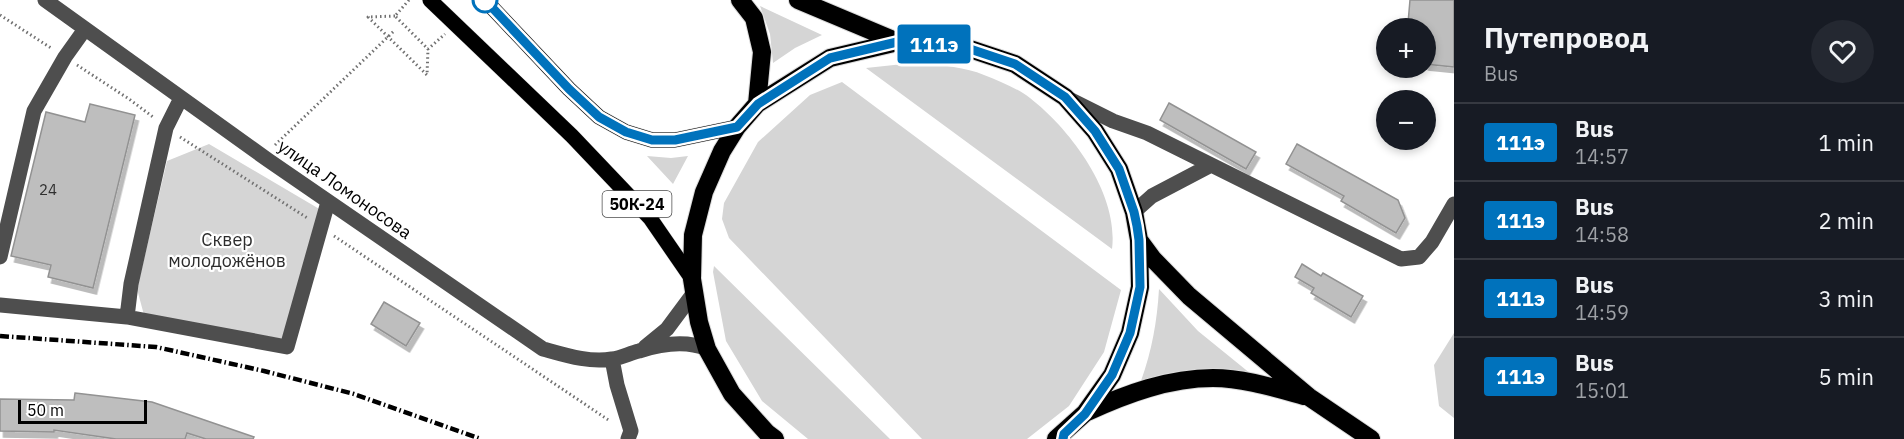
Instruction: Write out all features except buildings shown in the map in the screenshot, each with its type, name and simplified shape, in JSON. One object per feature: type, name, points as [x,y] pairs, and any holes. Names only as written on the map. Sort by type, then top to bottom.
[{"type":"highway","points":[[740,0],[754,18],[762,52],[758,104]]},
{"type":"highway","points":[[798,0],[897,42]]},
{"type":"highway","points":[[692,287],[693,235],[704,192],[722,151],[737,127],[758,104],[830,58],[897,42],[958,45],[1015,64],[1065,97],[1095,131],[1119,169],[1134,212],[1139,240],[1140,287],[1130,333],[1112,375],[1085,414],[1061,437]]},
{"type":"highway","points":[[1139,240],[1153,259],[1189,296],[1309,397],[1371,439]]},
{"type":"highway","name":"50К-24","points":[[692,287],[707,349],[732,394],[775,439]]},
{"type":"highway","points":[[1085,414],[1117,398],[1170,383],[1213,378],[1257,384],[1309,397]]},
{"type":"main road","name":"50К-24","points":[[430,0],[572,136],[650,218],[692,287]]},
{"type":"main road","points":[[485,0],[569,89],[599,117],[626,132],[652,140],[675,140],[737,127]]},
{"type":"street","name":"улица Ломоносова","points":[[45,0],[328,202],[543,349],[576,358],[612,360],[641,350]]},
{"type":"street","points":[[0,257],[34,111],[65,57],[85,28]]},
{"type":"street","points":[[1065,97],[1113,121],[1147,134],[1401,259],[1419,257],[1432,242],[1454,204]]},
{"type":"street","points":[[127,317],[131,284],[166,128],[181,98]]},
{"type":"street","points":[[1134,212],[1152,196],[1211,165]]},
{"type":"street","points":[[0,305],[127,317],[287,347],[328,202]]},
{"type":"street","points":[[641,350],[667,329],[692,287]]},
{"type":"street","points":[[641,350],[674,343],[699,345],[707,349]]},
{"type":"street","points":[[612,360],[616,385],[631,430],[628,439]]},
{"type":"path","points":[[409,0],[395,16],[368,17],[427,75],[428,50],[455,26]]},
{"type":"path","points":[[395,16],[428,50]]},
{"type":"path","points":[[272,148],[394,31]]},
{"type":"path","points":[[321,227],[615,424]]},
{"type":"green space","points":[[760,6],[822,35],[795,48],[773,63],[770,34]]},
{"type":"green space","points":[[922,62],[977,72],[1019,91],[1046,111],[1076,145],[1100,185],[1112,228],[1112,249],[866,68]]},
{"type":"green space","points":[[842,82],[1121,290],[1104,352],[1069,406],[1027,439],[922,439],[729,238],[722,219],[724,203],[758,142],[810,95]]},
{"type":"green space","name":"Сквер молодожёнов","points":[[209,144],[321,210],[283,339],[144,315],[137,289],[167,161]]},
{"type":"green space","points":[[647,156],[671,158],[688,156],[673,184]]},
{"type":"green space","points":[[714,266],[890,439],[808,439],[762,401],[726,341],[713,272]]},
{"type":"green space","points":[[1159,289],[1198,331],[1251,374],[1195,370],[1169,373],[1141,381],[1153,336]]},
{"type":"green space","points":[[1454,333],[1454,418],[1439,406],[1434,365]]},
{"type":"railway","points":[[0,336],[156,347],[354,394],[481,439]]},
{"type":"bus line","name":"111э","points":[[485,0],[569,89],[599,117],[626,132],[652,140],[675,140],[737,127],[758,104],[830,58],[897,42],[958,45],[1015,64],[1065,97],[1095,131],[1119,169],[1137,226],[1140,287],[1130,333],[1112,375],[1085,414],[1064,434],[1063,439]]}]
